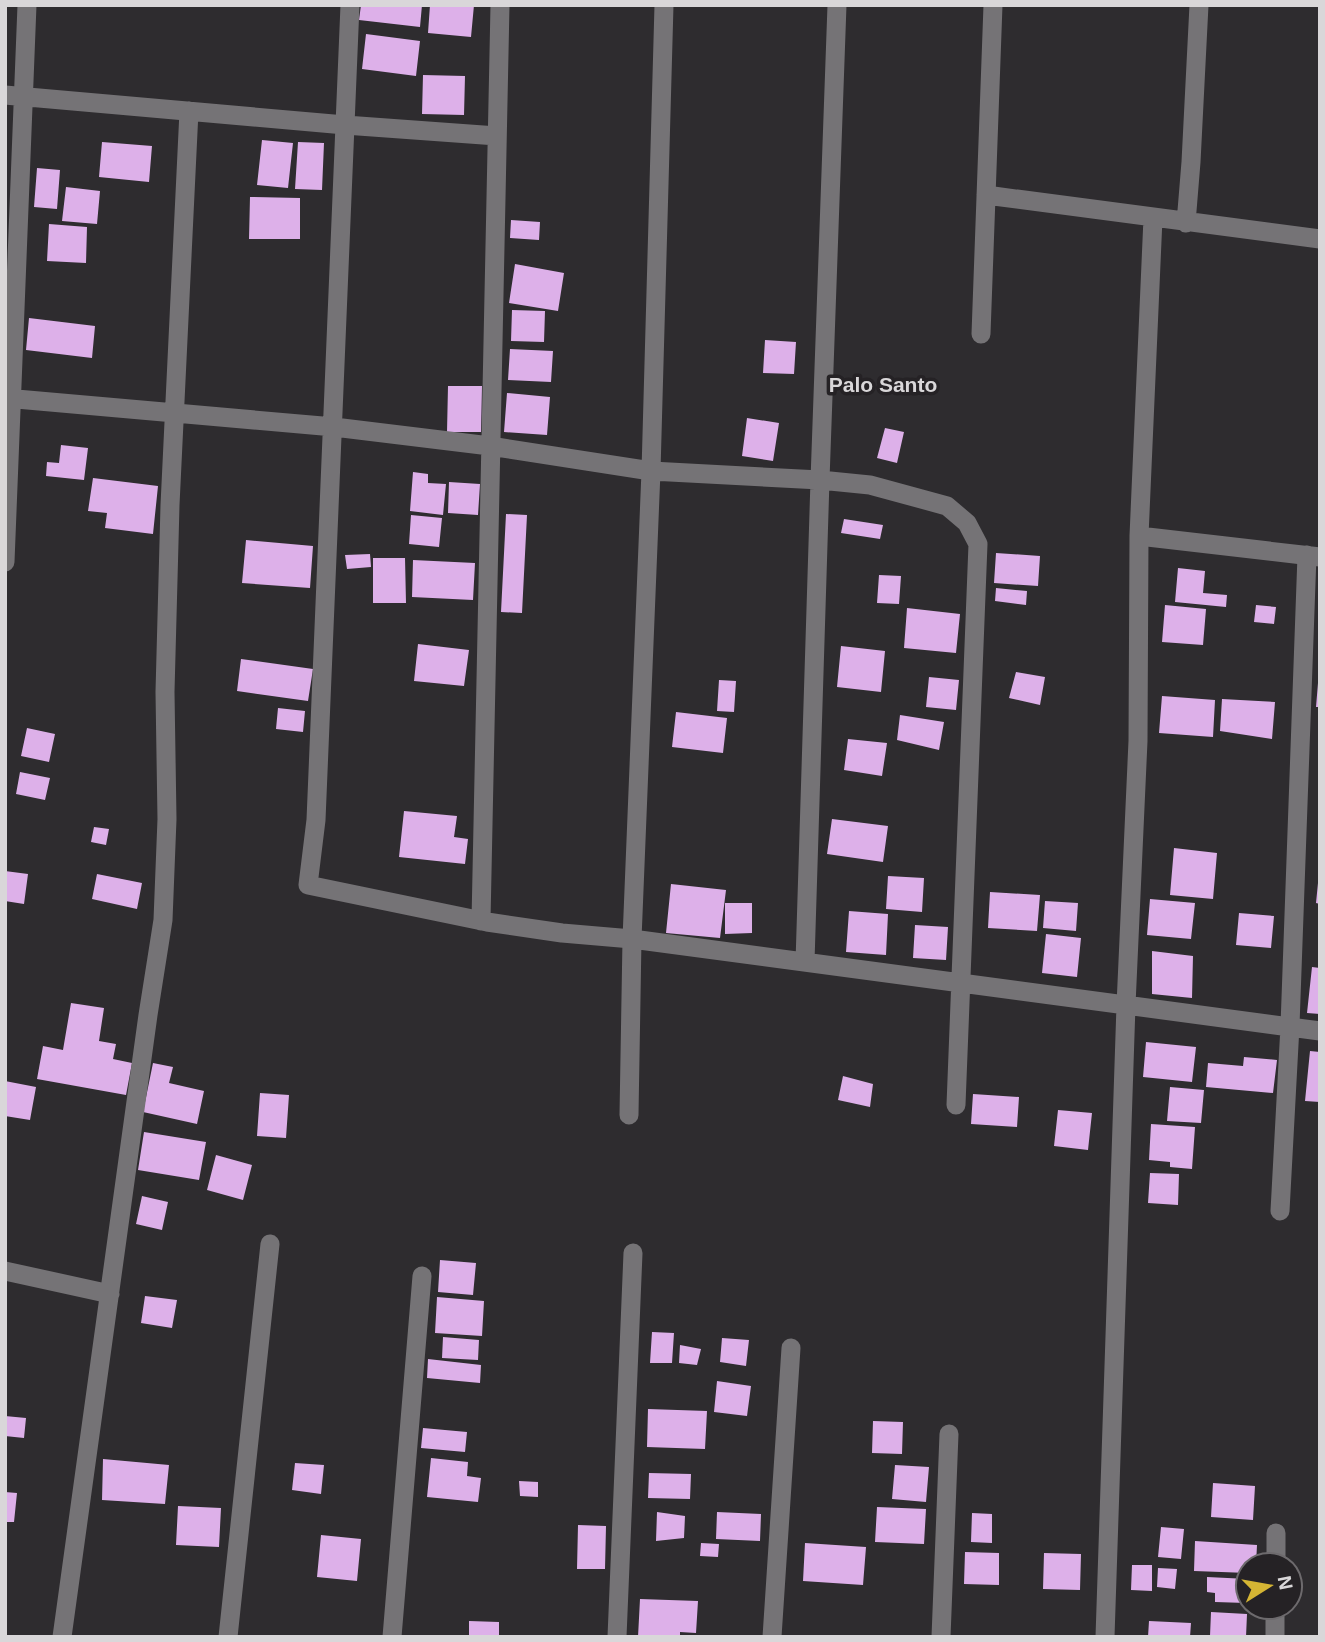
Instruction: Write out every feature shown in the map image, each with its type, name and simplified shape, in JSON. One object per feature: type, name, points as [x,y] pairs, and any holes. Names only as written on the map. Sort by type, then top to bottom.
[{"type":"street","points":[[5,562],[15,96],[27,5]]},
{"type":"street","points":[[350,5],[316,820],[308,885],[481,920],[562,933],[632,939],[1320,1031]]},
{"type":"street","points":[[481,920],[500,5]]},
{"type":"street","points":[[629,1115],[632,939],[651,471],[664,5]]},
{"type":"street","points":[[804,962],[836,5]]},
{"type":"street","points":[[981,334],[993,5]]},
{"type":"street","points":[[1186,223],[1199,5]]},
{"type":"street","points":[[15,96],[497,136]]},
{"type":"street","points":[[62,1637],[163,920],[167,818],[165,692],[174,412],[189,111]]},
{"type":"street","points":[[986,195],[1320,239]]},
{"type":"street","points":[[1105,1637],[1126,1004],[1138,741],[1139,536],[1153,218]]},
{"type":"street","points":[[9,398],[334,427],[490,446],[651,471],[870,485],[947,506],[967,523],[978,544],[956,1105]]},
{"type":"street","points":[[1139,536],[1313,556],[1280,1211]]},
{"type":"street","points":[[228,1637],[270,1244]]},
{"type":"street","points":[[617,1637],[633,1253]]},
{"type":"street","points":[[5,1271],[110,1294]]},
{"type":"street","points":[[392,1637],[422,1276]]},
{"type":"street","points":[[772,1637],[792,1348]]},
{"type":"street","points":[[941,1637],[949,1434]]},
{"type":"street","points":[[1276,1533],[1276,1551]]},
{"type":"building","points":[[361,5],[422,5],[420,27],[359,20]]},
{"type":"building","points":[[430,5],[474,5],[471,37],[428,33]]},
{"type":"building","points":[[366,34],[420,41],[416,76],[362,69]]},
{"type":"building","points":[[423,75],[465,76],[464,115],[422,114]]},
{"type":"building","points":[[262,140],[293,143],[288,188],[257,185]]},
{"type":"building","points":[[102,142],[152,146],[149,182],[99,177]]},
{"type":"building","points":[[298,142],[324,143],[322,190],[295,189]]},
{"type":"building","points":[[37,168],[60,170],[57,209],[34,207]]},
{"type":"building","points":[[66,187],[100,191],[97,224],[62,221]]},
{"type":"building","points":[[250,197],[300,198],[300,239],[249,239]]},
{"type":"building","points":[[511,220],[540,222],[539,240],[510,238]]},
{"type":"building","points":[[49,224],[87,227],[86,263],[47,261]]},
{"type":"building","points":[[515,264],[564,273],[558,311],[509,303]]},
{"type":"building","points":[[512,310],[545,311],[544,342],[511,341]]},
{"type":"building","points":[[29,318],[95,326],[92,358],[26,350]]},
{"type":"building","points":[[765,340],[796,342],[794,374],[763,373]]},
{"type":"building","points":[[510,349],[553,351],[551,382],[508,380]]},
{"type":"building","points":[[448,386],[482,386],[481,432],[447,432]]},
{"type":"building","points":[[507,393],[550,397],[547,435],[504,432]]},
{"type":"building","points":[[747,418],[779,423],[773,461],[742,456]]},
{"type":"building","points":[[885,428],[904,432],[897,463],[877,458]]},
{"type":"building","points":[[61,445],[88,448],[84,480],[46,476],[47,462],[59,463]]},
{"type":"building","points":[[413,472],[428,474],[428,483],[446,484],[443,515],[410,511]]},
{"type":"building","points":[[93,478],[158,486],[153,534],[105,528],[107,513],[88,511]]},
{"type":"building","points":[[449,482],[480,484],[478,515],[448,513]]},
{"type":"building","points":[[506,514],[527,515],[522,613],[501,612]]},
{"type":"building","points":[[411,515],[442,518],[439,547],[409,544]]},
{"type":"building","points":[[844,519],[883,525],[880,539],[841,533]]},
{"type":"building","points":[[246,540],[313,546],[310,588],[242,583]]},
{"type":"building","points":[[996,553],[1040,556],[1038,586],[994,583]]},
{"type":"building","points":[[370,554],[371,567],[347,569],[345,555]]},
{"type":"building","points":[[373,558],[405,558],[406,603],[373,603]]},
{"type":"building","points":[[413,560],[475,563],[473,600],[412,597]]},
{"type":"building","points":[[1178,568],[1205,571],[1203,593],[1227,595],[1226,607],[1175,602]]},
{"type":"building","points":[[879,575],[901,576],[899,604],[877,603]]},
{"type":"building","points":[[996,588],[1027,591],[1026,605],[995,601]]},
{"type":"building","points":[[1165,605],[1206,609],[1203,645],[1162,642]]},
{"type":"building","points":[[1256,605],[1276,607],[1274,624],[1254,622]]},
{"type":"building","points":[[907,608],[960,614],[956,653],[904,648]]},
{"type":"building","points":[[418,644],[469,650],[464,686],[414,681]]},
{"type":"building","points":[[841,646],[885,651],[881,692],[837,687]]},
{"type":"building","points":[[241,659],[313,669],[308,701],[237,691]]},
{"type":"building","points":[[1016,672],[1045,677],[1040,705],[1009,698]]},
{"type":"building","points":[[929,677],[959,680],[956,710],[926,707]]},
{"type":"building","points":[[719,680],[736,681],[734,712],[717,711]]},
{"type":"building","points":[[1318,683],[1320,707],[1316,707]]},
{"type":"building","points":[[1162,696],[1215,700],[1213,737],[1159,733]]},
{"type":"building","points":[[1222,699],[1275,702],[1272,739],[1220,731]]},
{"type":"building","points":[[278,708],[305,711],[303,732],[276,729]]},
{"type":"building","points":[[676,712],[727,718],[723,753],[672,747]]},
{"type":"building","points":[[900,715],[944,722],[939,750],[897,740]]},
{"type":"building","points":[[27,728],[55,734],[49,762],[21,756]]},
{"type":"building","points":[[848,739],[887,743],[882,776],[844,770]]},
{"type":"building","points":[[20,772],[50,778],[45,800],[16,794]]},
{"type":"building","points":[[404,811],[457,816],[454,837],[468,839],[465,864],[399,857]]},
{"type":"building","points":[[832,819],[888,826],[883,862],[827,854]]},
{"type":"building","points":[[94,827],[109,829],[106,845],[91,842]]},
{"type":"building","points":[[1174,848],[1217,853],[1213,899],[1170,895]]},
{"type":"building","points":[[5,871],[28,874],[24,904],[5,901]]},
{"type":"building","points":[[97,874],[142,883],[137,909],[92,899]]},
{"type":"building","points":[[888,876],[924,878],[922,912],[886,909]]},
{"type":"building","points":[[1320,883],[1320,904],[1316,903]]},
{"type":"building","points":[[671,884],[726,890],[720,938],[666,933]]},
{"type":"building","points":[[990,892],[1040,895],[1037,931],[988,928]]},
{"type":"building","points":[[1150,899],[1195,903],[1191,939],[1147,935]]},
{"type":"building","points":[[1045,901],[1078,903],[1076,931],[1043,928]]},
{"type":"building","points":[[725,903],[752,903],[752,933],[725,934]]},
{"type":"building","points":[[849,911],[888,914],[886,955],[846,952]]},
{"type":"building","points":[[1239,913],[1274,916],[1271,948],[1236,945]]},
{"type":"building","points":[[915,925],[948,927],[946,960],[913,958]]},
{"type":"building","points":[[1046,934],[1081,938],[1077,977],[1042,973]]},
{"type":"building","points":[[1152,951],[1193,956],[1192,998],[1152,994]]},
{"type":"building","points":[[1312,967],[1320,968],[1320,1014],[1307,1013]]},
{"type":"building","points":[[71,1003],[104,1008],[99,1041],[116,1044],[113,1059],[132,1063],[126,1095],[37,1079],[43,1046],[63,1050]]},
{"type":"building","points":[[1146,1042],[1196,1047],[1192,1082],[1143,1077]]},
{"type":"building","points":[[1310,1051],[1320,1052],[1320,1102],[1305,1101]]},
{"type":"building","points":[[1244,1057],[1277,1060],[1273,1093],[1206,1087],[1208,1063],[1243,1066]]},
{"type":"building","points":[[153,1063],[173,1067],[169,1083],[204,1091],[197,1124],[143,1112]]},
{"type":"building","points":[[843,1076],[873,1084],[870,1107],[838,1100]]},
{"type":"building","points":[[5,1081],[36,1087],[30,1120],[5,1116]]},
{"type":"building","points":[[1170,1087],[1204,1090],[1201,1123],[1167,1121]]},
{"type":"building","points":[[260,1093],[289,1095],[286,1138],[257,1136]]},
{"type":"building","points":[[973,1094],[1019,1097],[1017,1127],[971,1124]]},
{"type":"building","points":[[1058,1110],[1092,1113],[1088,1150],[1054,1146]]},
{"type":"building","points":[[1151,1124],[1195,1127],[1192,1169],[1170,1167],[1170,1162],[1149,1160]]},
{"type":"building","points":[[144,1132],[206,1142],[199,1180],[138,1170]]},
{"type":"building","points":[[216,1155],[252,1165],[243,1200],[207,1190]]},
{"type":"building","points":[[1150,1173],[1179,1174],[1178,1205],[1148,1203]]},
{"type":"building","points":[[142,1196],[168,1202],[162,1230],[136,1224]]},
{"type":"building","points":[[440,1260],[476,1263],[473,1295],[438,1292]]},
{"type":"building","points":[[145,1296],[177,1300],[172,1328],[141,1323]]},
{"type":"building","points":[[437,1297],[484,1301],[482,1336],[435,1333]]},
{"type":"building","points":[[652,1332],[674,1333],[672,1363],[650,1363]]},
{"type":"building","points":[[443,1337],[479,1340],[478,1360],[442,1358]]},
{"type":"building","points":[[722,1338],[749,1340],[746,1366],[720,1362]]},
{"type":"building","points":[[680,1345],[701,1349],[697,1365],[679,1363]]},
{"type":"building","points":[[428,1359],[481,1365],[480,1383],[427,1378]]},
{"type":"building","points":[[717,1381],[751,1386],[747,1416],[714,1412]]},
{"type":"building","points":[[648,1409],[707,1411],[705,1449],[647,1447]]},
{"type":"building","points":[[5,1416],[26,1418],[24,1438],[5,1436]]},
{"type":"building","points":[[873,1421],[903,1422],[902,1454],[872,1453]]},
{"type":"building","points":[[423,1428],[467,1432],[465,1452],[421,1448]]},
{"type":"building","points":[[431,1458],[468,1462],[467,1476],[481,1478],[478,1502],[427,1497]]},
{"type":"building","points":[[103,1459],[169,1465],[165,1504],[102,1500]]},
{"type":"building","points":[[295,1463],[324,1465],[321,1494],[292,1490]]},
{"type":"building","points":[[895,1465],[929,1467],[926,1502],[892,1499]]},
{"type":"building","points":[[649,1473],[691,1474],[690,1499],[648,1498]]},
{"type":"building","points":[[519,1481],[538,1482],[538,1497],[520,1496]]},
{"type":"building","points":[[1213,1483],[1255,1486],[1253,1520],[1211,1517]]},
{"type":"building","points":[[5,1492],[17,1493],[14,1522],[5,1522]]},
{"type":"building","points":[[178,1506],[221,1508],[219,1547],[176,1545]]},
{"type":"building","points":[[877,1507],[926,1509],[924,1544],[875,1542]]},
{"type":"building","points":[[657,1512],[685,1516],[684,1538],[656,1541]]},
{"type":"building","points":[[717,1512],[761,1514],[760,1541],[716,1539]]},
{"type":"building","points":[[972,1513],[992,1514],[992,1543],[971,1542]]},
{"type":"building","points":[[578,1525],[606,1526],[605,1569],[577,1569]]},
{"type":"building","points":[[1161,1527],[1184,1529],[1181,1559],[1158,1557]]},
{"type":"building","points":[[321,1535],[361,1539],[357,1581],[317,1577]]},
{"type":"building","points":[[1195,1541],[1257,1545],[1257,1551],[1234,1551],[1234,1572],[1194,1571]]},
{"type":"building","points":[[701,1543],[719,1544],[718,1557],[700,1556]]},
{"type":"building","points":[[805,1543],[866,1547],[863,1585],[803,1581]]},
{"type":"building","points":[[965,1552],[999,1553],[999,1585],[964,1584]]},
{"type":"building","points":[[1044,1553],[1081,1554],[1080,1590],[1043,1589]]},
{"type":"building","points":[[1132,1565],[1152,1565],[1152,1591],[1131,1590]]},
{"type":"building","points":[[1158,1568],[1177,1569],[1175,1589],[1157,1587]]},
{"type":"building","points":[[1207,1577],[1234,1578],[1234,1603],[1215,1602],[1215,1593],[1207,1592]]},
{"type":"building","points":[[640,1599],[698,1601],[696,1633],[680,1632],[680,1637],[638,1637]]},
{"type":"building","points":[[1211,1612],[1234,1613],[1234,1621],[1247,1621],[1246,1637],[1210,1636]]},
{"type":"building","points":[[469,1621],[499,1622],[499,1637],[469,1637]]},
{"type":"building","points":[[1149,1621],[1191,1623],[1190,1637],[1148,1637]]},
{"type":"district","name":"Palo Santo","points":[[883,385]]}]
